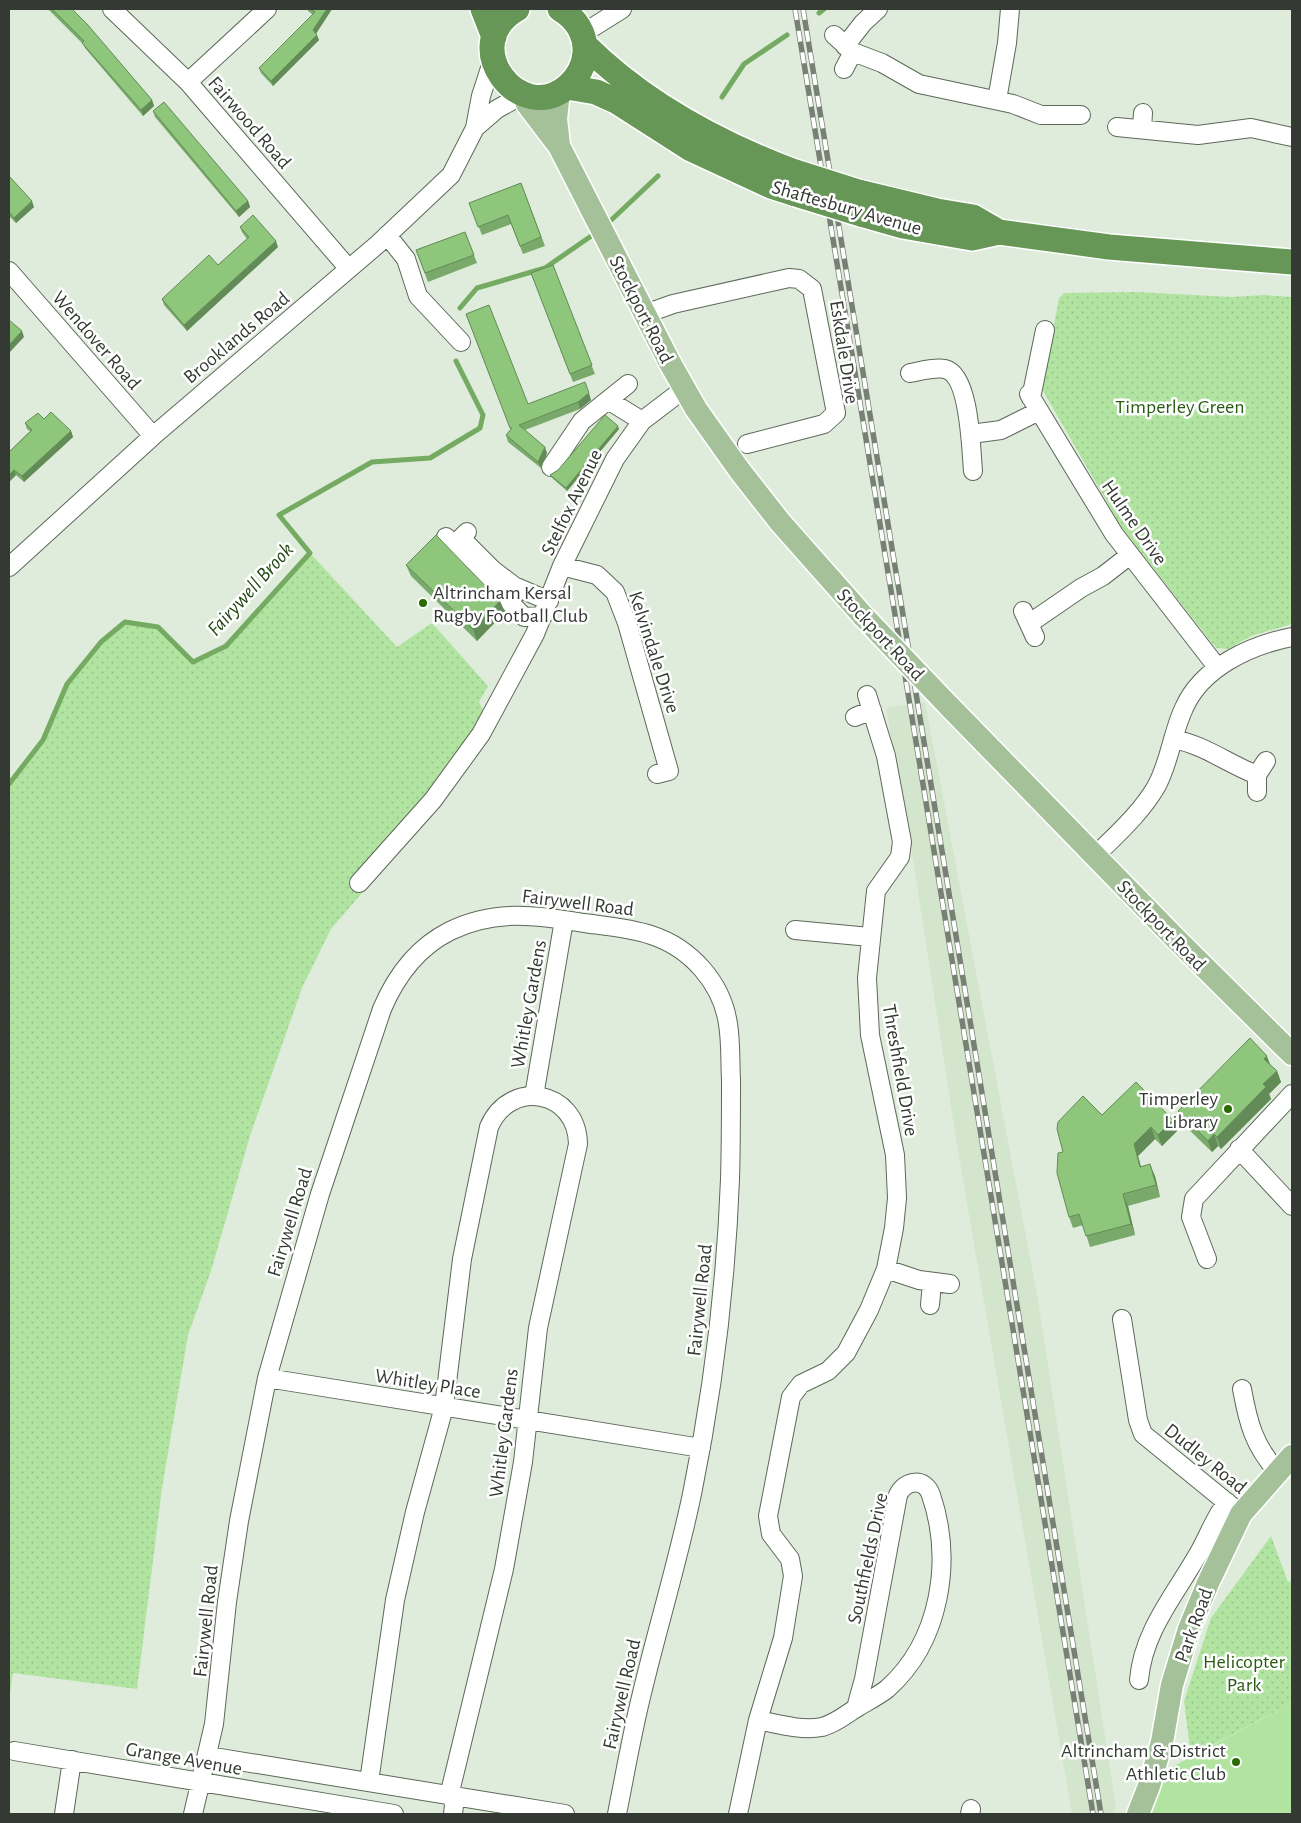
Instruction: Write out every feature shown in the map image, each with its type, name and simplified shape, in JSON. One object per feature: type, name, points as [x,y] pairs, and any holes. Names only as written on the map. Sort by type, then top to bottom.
[{"type":"highway","points":[[483,9],[497,72],[505,83],[524,94]]},
{"type":"highway","points":[[493,48],[503,20],[517,9]]},
{"type":"highway","name":"Shaftesbury Avenue","points":[[560,9],[573,18],[583,39],[610,71],[681,119],[794,183],[859,203],[902,226],[972,238],[999,232],[1109,247],[1292,262]]},
{"type":"highway","points":[[563,90],[579,73],[583,64],[583,39]]},
{"type":"highway","name":"Shaftesbury Avenue","points":[[524,94],[541,96],[563,90],[596,92],[616,101],[691,149],[771,186],[794,183]]},
{"type":"main road","name":"Stockport Road","points":[[559,146],[556,119],[563,90]]},
{"type":"main road","name":"Stockport Road","points":[[524,94],[527,104],[559,146],[684,389],[712,432],[752,486],[816,565],[864,617],[1196,959],[1292,1053]]},
{"type":"main road","name":"Park Road","points":[[1138,1814],[1152,1778],[1162,1742],[1172,1685],[1189,1629],[1208,1583],[1234,1508],[1284,1464]]},
{"type":"street","name":"Fairwood Road","points":[[112,9],[188,82],[349,268]]},
{"type":"street","points":[[188,82],[267,9]]},
{"type":"street","points":[[583,39],[622,9]]},
{"type":"street","points":[[844,69],[844,44],[878,9]]},
{"type":"street","points":[[997,100],[1007,43],[1010,9]]},
{"type":"street","points":[[844,44],[925,85],[997,100],[1047,116],[1081,115]]},
{"type":"street","name":"Brooklands Road","points":[[9,567],[153,436],[387,235],[451,175],[475,128],[493,48]]},
{"type":"street","name":"Brooklands Road","points":[[475,128],[497,109],[524,94]]},
{"type":"street","points":[[1117,127],[1143,121],[1207,135],[1234,129],[1251,128],[1292,137]]},
{"type":"street","points":[[387,235],[406,258],[418,296],[461,342]]},
{"type":"street","name":"Wendover Road","points":[[9,271],[153,436]]},
{"type":"street","name":"Eskdale Drive","points":[[645,314],[673,304],[789,278],[799,279],[812,289],[836,413],[824,424],[747,444]]},
{"type":"street","points":[[971,443],[1001,430],[1033,401],[1046,330]]},
{"type":"street","points":[[910,373],[945,369],[953,373],[961,386],[971,443],[973,471]]},
{"type":"street","points":[[551,467],[582,421],[628,384]]},
{"type":"street","name":"Stelfox Avenue","points":[[359,883],[433,800],[481,734],[546,609],[562,566],[615,459],[642,421],[684,389]]},
{"type":"street","points":[[608,400],[642,421]]},
{"type":"street","name":"Hulme Drive","points":[[1033,401],[1106,523],[1217,667]]},
{"type":"street","points":[[467,532],[462,538],[493,570],[546,609]]},
{"type":"street","points":[[446,538],[524,616],[546,609]]},
{"type":"street","points":[[1029,624],[1081,588],[1103,576],[1130,555]]},
{"type":"street","name":"Kelvindale Drive","points":[[562,566],[597,575],[615,592],[627,623],[669,771],[657,774]]},
{"type":"street","points":[[1095,856],[1132,819],[1149,797],[1164,768],[1184,707],[1192,694],[1217,667],[1267,643],[1292,637]]},
{"type":"street","name":"Threshfield Drive","points":[[758,1720],[783,1638],[793,1576],[790,1559],[772,1534],[768,1516],[791,1397],[801,1384],[828,1371],[842,1359],[869,1310],[886,1268],[894,1228],[896,1175],[891,1133],[868,1022],[867,978],[876,891],[898,860],[902,850],[886,756],[869,702],[855,716]]},
{"type":"street","points":[[1173,739],[1207,749],[1243,770],[1260,776]]},
{"type":"street","name":"Fairywell Road","points":[[193,1814],[208,1756],[217,1703],[227,1602],[241,1511],[267,1378],[298,1264],[335,1146],[382,1008],[395,983],[411,961],[427,946],[448,932],[467,924],[508,915],[532,915],[644,932],[674,945],[692,958],[707,975],[725,1009],[730,1045],[729,1210],[722,1294],[701,1448],[682,1541],[632,1733],[617,1814]]},
{"type":"street","name":"Whitley Gardens","points":[[534,1096],[564,920]]},
{"type":"street","points":[[795,930],[870,937]]},
{"type":"street","points":[[1207,1259],[1191,1217],[1191,1209],[1199,1191],[1292,1094]]},
{"type":"street","name":"Whitley Gardens","points":[[360,1781],[385,1661],[397,1591],[419,1495],[444,1407],[462,1259],[489,1127],[497,1112],[504,1105],[522,1097],[534,1096],[553,1101],[565,1110],[574,1125],[578,1144],[538,1328],[517,1497],[502,1577],[452,1796]]},
{"type":"street","points":[[1239,1149],[1292,1206]]},
{"type":"street","points":[[886,1268],[932,1282],[950,1284]]},
{"type":"street","points":[[930,1306],[932,1282]]},
{"type":"street","name":"Dudley Road","points":[[1122,1319],[1138,1420],[1143,1434],[1234,1508]]},
{"type":"street","name":"Whitley Place","points":[[267,1378],[701,1448]]},
{"type":"street","points":[[1242,1389],[1248,1423],[1264,1457],[1284,1464]]},
{"type":"street","name":"Southfields Drive","points":[[758,1720],[792,1727],[820,1727],[838,1721],[886,1690],[899,1676],[923,1640],[935,1611],[941,1576],[940,1524],[929,1491],[926,1486],[917,1482],[907,1484],[898,1495],[864,1679],[856,1708]]},
{"type":"street","name":"Park Road","points":[[1139,1680],[1143,1650],[1152,1629],[1197,1556],[1220,1510],[1234,1508]]},
{"type":"street","points":[[738,1814],[758,1720]]},
{"type":"street","name":"Grange Avenue","points":[[14,1751],[348,1807],[366,1812],[394,1814]]},
{"type":"street","name":"Grange Avenue","points":[[208,1756],[565,1814]]},
{"type":"street","points":[[64,1814],[72,1760]]},
{"type":"street","points":[[348,1807],[360,1781]]},
{"type":"street","points":[[452,1796],[453,1814]]},
{"type":"shaded area","points":[[925,702],[1038,1300],[1116,1808],[1113,1814],[1072,1814],[957,1145],[913,859],[886,708]]},
{"type":"green space","name":"Timperley Green","points":[[1137,292],[1232,297],[1264,295],[1292,297],[1292,624],[1251,636],[1228,649],[1217,648],[1212,643],[1122,528],[1042,389],[1059,298],[1064,293]]},
{"type":"green space","points":[[310,553],[397,647],[432,623],[488,686],[479,702],[492,726],[421,824],[331,929],[302,988],[250,1136],[211,1271],[188,1335],[162,1488],[137,1689],[13,1673],[9,1701],[9,784],[43,740],[67,684],[101,642],[125,622],[158,627],[193,662],[226,646]]},
{"type":"green space","name":"Helicopter Park","points":[[1271,1536],[1288,1582],[1292,1581],[1292,1703],[1191,1756],[1184,1701],[1211,1618]]},
{"type":"green space","name":"Altrincham & District Athletic Club","points":[[1292,1703],[1292,1814],[1152,1814],[1168,1769]]},
{"type":"building","points":[[52,9],[72,9],[152,100],[141,110],[82,43],[84,41]]},
{"type":"building","points":[[310,9],[327,9],[313,30],[317,35],[271,81],[259,68],[315,12]]},
{"type":"building","points":[[164,102],[248,201],[236,211],[153,111]]},
{"type":"building","points":[[9,176],[32,201],[14,218],[9,212]]},
{"type":"building","points":[[521,183],[541,237],[520,246],[508,215],[478,227],[469,203]]},
{"type":"building","points":[[253,215],[276,241],[184,325],[162,299],[209,255],[218,265],[249,237],[240,227]]},
{"type":"building","points":[[465,232],[474,255],[425,273],[416,250]]},
{"type":"building","points":[[553,265],[592,365],[570,374],[531,273]]},
{"type":"building","points":[[489,305],[528,404],[585,382],[589,393],[578,402],[519,425],[545,447],[538,462],[506,435],[512,428],[510,428],[466,314]]},
{"type":"building","points":[[9,320],[22,331],[9,345]]},
{"type":"building","points":[[51,412],[71,431],[22,476],[14,470],[9,475],[9,452],[32,430],[25,423],[38,413],[44,419]]},
{"type":"building","points":[[605,415],[618,426],[566,488],[550,475],[558,470]]},
{"type":"building","name":"Altrincham Kersal Rugby Football Club","points":[[436,535],[500,601],[473,629],[406,565]]},
{"type":"building","name":"Timperley Library","points":[[1250,1038],[1267,1056],[1264,1059],[1277,1071],[1263,1084],[1266,1087],[1217,1137],[1214,1134],[1208,1141],[1178,1111]]},
{"type":"building","points":[[1136,1082],[1173,1120],[1158,1135],[1151,1127],[1134,1144],[1140,1167],[1150,1164],[1156,1185],[1123,1194],[1131,1224],[1086,1236],[1079,1214],[1069,1217],[1057,1173],[1058,1153],[1063,1152],[1057,1129],[1058,1122],[1083,1096],[1102,1115]]},
{"type":"waterway","name":"Fairywell Brook","points":[[819,13],[824,9]]},
{"type":"waterway","name":"Fairywell Brook","points":[[722,97],[744,64],[787,35]]},
{"type":"waterway","name":"Fairywell Brook","points":[[606,225],[658,176]]},
{"type":"waterway","name":"Fairywell Brook","points":[[460,308],[477,288],[545,268],[597,232]]},
{"type":"waterway","name":"Fairywell Brook","points":[[9,784],[43,740],[67,684],[101,642],[125,622],[158,627],[193,662],[226,646],[310,553],[279,515],[372,462],[430,458],[480,428],[483,415],[456,361]]},
{"type":"railway","points":[[795,9],[1093,1814]]},
{"type":"railway","points":[[803,9],[1101,1814]]},
{"type":"place","name":"Altrincham Kersal Rugby Football Club","points":[[423,603]]},
{"type":"place","name":"Timperley Library","points":[[1228,1109]]},
{"type":"place","name":"Altrincham & District Athletic Club","points":[[1236,1762]]}]
